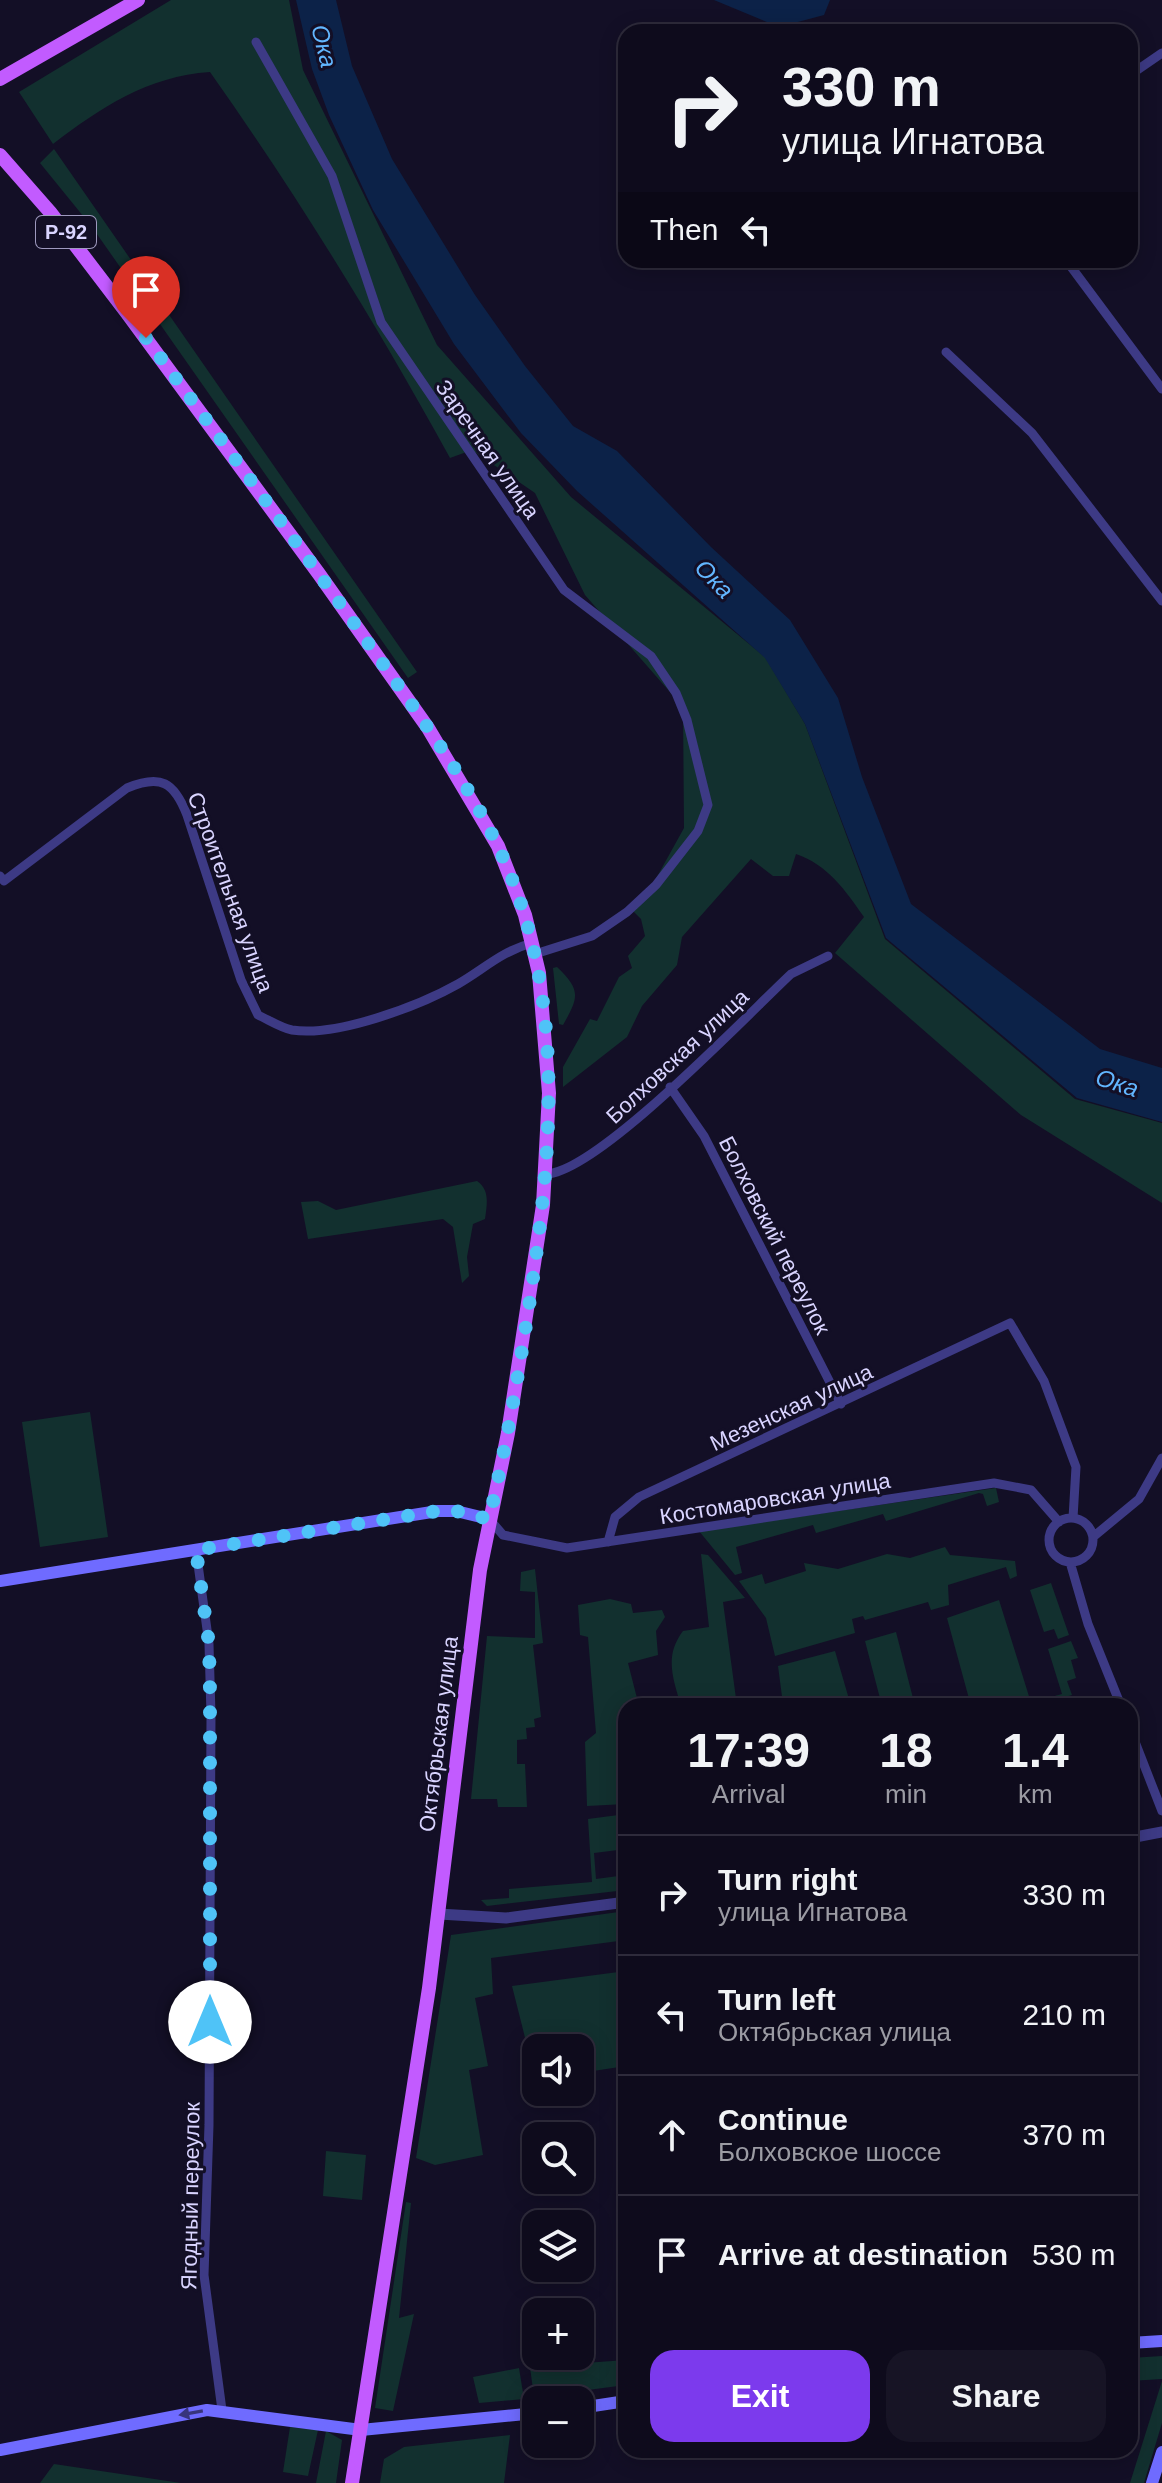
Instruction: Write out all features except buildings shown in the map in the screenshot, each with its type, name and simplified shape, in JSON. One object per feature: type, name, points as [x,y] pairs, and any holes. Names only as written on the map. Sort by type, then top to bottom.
[{"type":"main road","points":[[3,73],[120,0]]},
{"type":"main road","points":[[3,73],[138,0]]},
{"type":"main road","name":"Р-92","points":[[0,155],[50,212],[155,351],[428,728],[498,846],[534,949]]},
{"type":"main road","name":"Октябрьская улица","points":[[352,2483],[439,1914],[489,1519],[521,1353],[546,1174],[549,1093],[541,990],[534,949]]},
{"type":"main road","points":[[0,1581],[438,1511],[456,1511],[489,1519]]},
{"type":"main road","points":[[1138,2342],[1162,2341]]},
{"type":"main road","points":[[594,2406],[618,2402]]},
{"type":"main road","points":[[0,2450],[178,2415],[222,2410],[361,2430],[522,2414]]},
{"type":"main road","points":[[1152,2483],[1162,2452]]},
{"type":"street","name":"Заречная улица","points":[[256,42],[332,176],[381,322],[564,590],[651,656],[676,693],[687,720],[708,805],[703,823],[656,885],[627,912],[592,936],[534,949]]},
{"type":"street","points":[[1138,70],[1162,53]]},
{"type":"street","points":[[1072,268],[1162,389]]},
{"type":"street","points":[[946,352],[1032,433],[1162,601]]},
{"type":"street","name":"Строительная улица","points":[[0,876],[4,881],[127,788],[143,782],[165,783],[177,791],[182,802],[209,872],[241,980],[258,1015],[295,1031],[335,1027],[413,1006],[458,984],[500,954],[534,949]]},
{"type":"street","name":"Болховская улица","points":[[546,1174],[562,1173],[608,1143],[791,974],[828,956]]},
{"type":"street","name":"Болховский переулок","points":[[670,1087],[704,1136],[841,1404]]},
{"type":"street","name":"Мезенская улица","points":[[608,1542],[615,1517],[639,1497],[1010,1323],[1044,1381],[1076,1467],[1073,1518]]},
{"type":"street","points":[[1093,1537],[1086,1524],[1073,1518],[1059,1522],[1052,1530],[1049,1543],[1056,1556],[1070,1562],[1087,1554],[1093,1537],[1139,1499],[1162,1458]]},
{"type":"street","name":"Костомаровская улица","points":[[489,1519],[503,1535],[567,1548],[994,1483],[1031,1490],[1059,1522]]},
{"type":"street","name":"Ягодный переулок","points":[[196,1550],[209,1644],[211,1730],[204,2288],[222,2410]]},
{"type":"street","points":[[1070,1562],[1088,1624],[1118,1698]]},
{"type":"street","points":[[1138,1750],[1162,1811]]},
{"type":"street","points":[[1138,1836],[1162,1832]]},
{"type":"street","points":[[439,1914],[506,1918],[618,1903]]},
{"type":"green space","points":[[171,0],[289,0],[303,70],[437,345],[571,497],[765,657],[805,724],[885,939],[1075,1099],[1162,1123],[1162,1203],[1021,1115],[835,953],[864,917],[827,872],[796,854],[789,876],[773,876],[751,859],[682,937],[677,965],[642,1006],[627,1037],[563,1087],[563,1067],[590,1019],[597,1021],[619,977],[632,968],[628,956],[645,936],[641,919],[633,911],[643,902],[684,828],[683,707],[585,595],[535,493],[472,450],[450,458],[335,261],[210,72],[145,87],[107,106],[53,144],[19,92]]},
{"type":"green space","points":[[54,149],[417,672],[408,678],[92,227],[40,163]]},
{"type":"green space","points":[[557,967],[574,988],[575,994],[563,1025],[559,1024],[553,968]]},
{"type":"green space","points":[[477,1181],[486,1193],[485,1219],[473,1224],[467,1257],[469,1276],[462,1283],[453,1227],[443,1219],[308,1239],[301,1202],[318,1201],[336,1210]]},
{"type":"green space","points":[[90,1412],[108,1537],[40,1547],[22,1422]]},
{"type":"green space","points":[[996,1488],[999,1502],[987,1506],[983,1494],[979,1493],[886,1521],[883,1514],[816,1533],[813,1525],[736,1547],[742,1573],[735,1575],[699,1531]]},
{"type":"green space","points":[[945,1547],[950,1555],[1015,1561],[1017,1576],[1010,1579],[1006,1567],[948,1585],[949,1605],[931,1610],[928,1602],[865,1620],[863,1616],[852,1619],[855,1633],[775,1656],[766,1618],[739,1581],[762,1574],[765,1584],[806,1571],[804,1563],[838,1569],[887,1554],[910,1558]]},
{"type":"green space","points":[[701,1554],[708,1555],[745,1598],[723,1602],[736,1698],[679,1698],[672,1667],[677,1640],[683,1631],[709,1627]]},
{"type":"green space","points":[[535,1569],[543,1643],[533,1645],[541,1717],[534,1719],[535,1727],[526,1728],[527,1739],[517,1740],[517,1764],[525,1764],[527,1807],[498,1807],[497,1799],[471,1799],[487,1636],[535,1638],[535,1592],[520,1591],[521,1572]]},
{"type":"green space","points":[[1051,1583],[1069,1635],[1058,1639],[1054,1629],[1044,1632],[1030,1590]]},
{"type":"green space","points":[[610,1599],[631,1604],[633,1613],[662,1610],[665,1617],[656,1631],[658,1655],[628,1663],[637,1698],[618,1698],[618,1804],[587,1806],[585,1742],[596,1733],[588,1637],[580,1635],[578,1605]]},
{"type":"green space","points":[[999,1600],[1030,1698],[969,1698],[947,1618]]},
{"type":"green space","points":[[896,1632],[913,1698],[880,1698],[865,1641]]},
{"type":"green space","points":[[1071,1641],[1078,1658],[1071,1660],[1076,1678],[1067,1681],[1072,1695],[1047,1698],[1062,1694],[1048,1649]]},
{"type":"green space","points":[[835,1651],[849,1698],[782,1698],[778,1666]]},
{"type":"green space","points":[[618,1815],[618,1850],[594,1853],[596,1879],[618,1876],[618,1891],[487,1906],[481,1900],[509,1898],[509,1889],[592,1882],[588,1819]]},
{"type":"green space","points":[[618,1912],[618,1941],[491,1958],[493,1994],[475,1998],[488,2066],[469,2070],[483,2155],[435,2165],[416,2158],[451,1935]]},
{"type":"green space","points":[[618,1972],[618,2067],[594,2071],[594,2034],[524,2034],[512,1986]]},
{"type":"green space","points":[[326,2151],[366,2155],[362,2200],[323,2196]]},
{"type":"green space","points":[[406,2202],[411,2203],[399,2318],[414,2314],[393,2411],[375,2408]]},
{"type":"green space","points":[[1162,2356],[1162,2379],[1138,2380],[1138,2358]]},
{"type":"green space","points":[[618,2361],[618,2386],[594,2389],[594,2386],[533,2386],[530,2370],[594,2370],[594,2362]]},
{"type":"green space","points":[[519,2368],[522,2399],[479,2403],[473,2377]]},
{"type":"green space","points":[[1162,2381],[1162,2423],[1144,2483],[1130,2483]]},
{"type":"green space","points":[[290,2427],[318,2430],[308,2476],[283,2472]]},
{"type":"green space","points":[[326,2431],[342,2440],[336,2483],[316,2483]]},
{"type":"green space","points":[[510,2435],[504,2483],[380,2483],[384,2459],[404,2447]]},
{"type":"green space","points":[[54,2464],[181,2483],[40,2483]]},
{"type":"water","name":"Ока","points":[[296,0],[336,0],[352,66],[392,159],[475,295],[525,366],[573,426],[617,451],[711,547],[790,620],[838,698],[862,777],[911,904],[1100,1049],[1162,1068],[1162,1122],[1077,1098],[886,938],[805,724],[765,658],[577,491],[521,433],[454,344],[373,210],[329,115],[312,69]]},
{"type":"water","points":[[714,0],[830,0],[824,15],[790,24],[772,24]]},
{"type":"route","points":[[146,338],[428,728],[498,846],[525,915],[539,973],[549,1093],[543,1205],[508,1433],[489,1519],[456,1511],[438,1511],[196,1550],[209,1644],[210,2022]]}]
